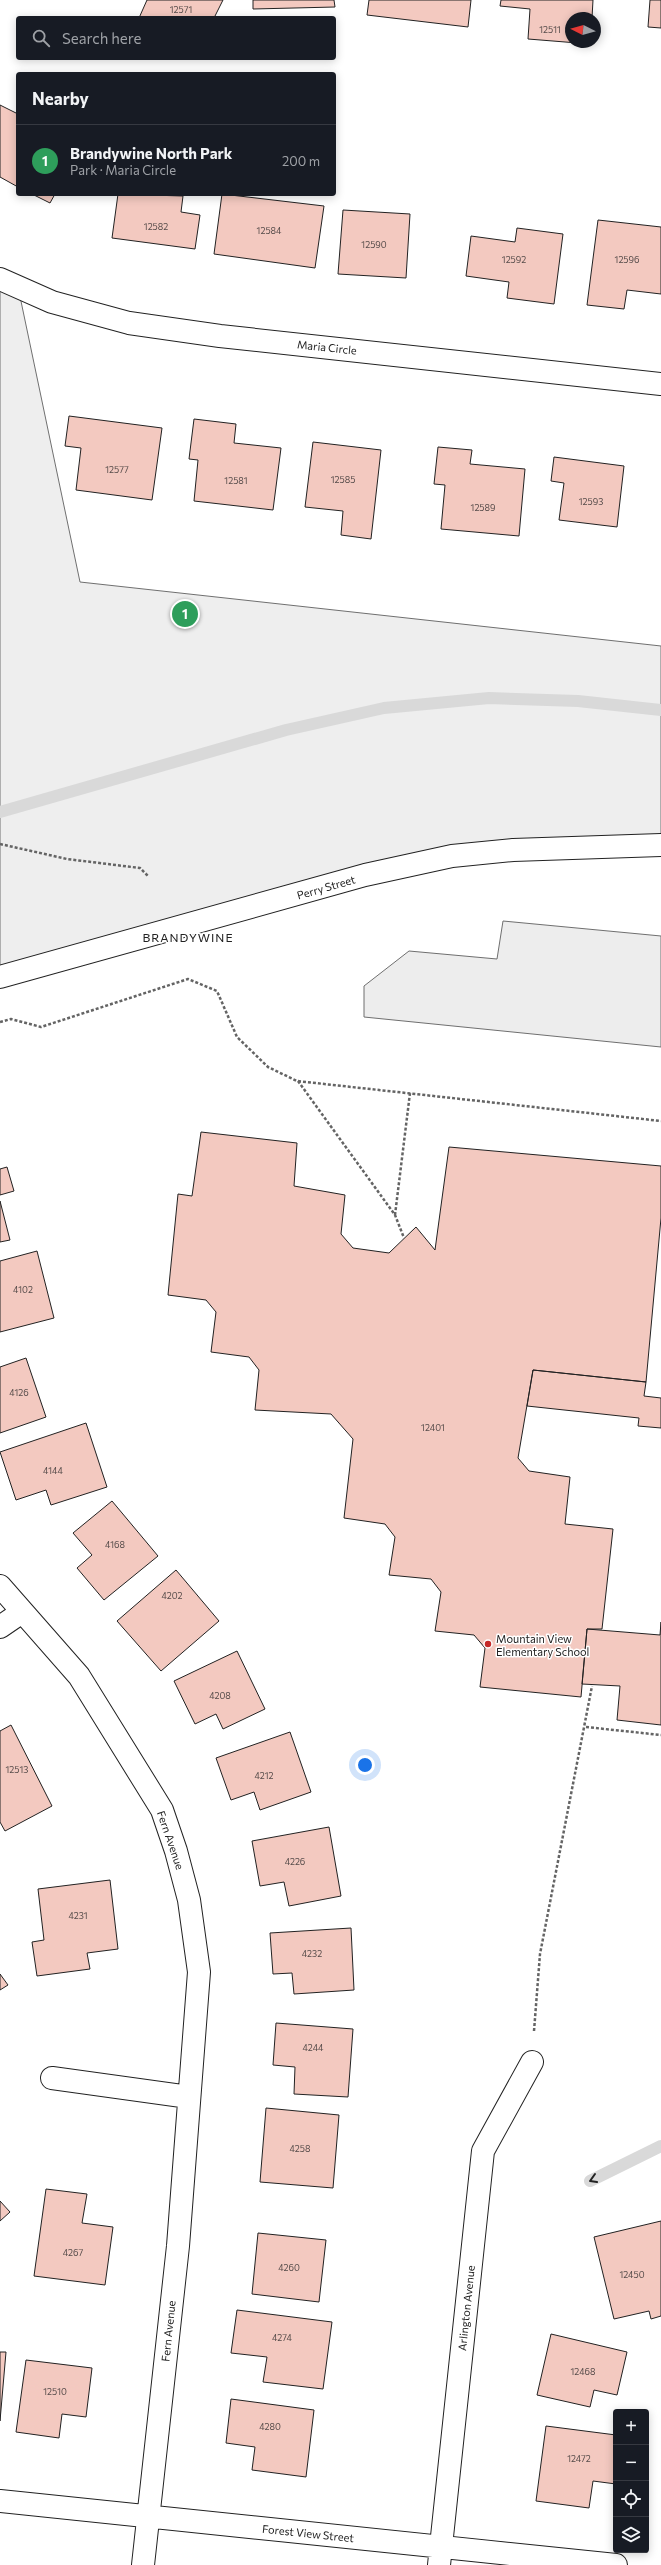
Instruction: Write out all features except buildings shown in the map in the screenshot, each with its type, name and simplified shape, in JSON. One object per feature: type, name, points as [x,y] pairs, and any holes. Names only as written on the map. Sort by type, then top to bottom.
[{"type":"street","name":"Maria Circle","points":[[0,279],[52,302],[129,323],[220,336],[661,384]]},
{"type":"street","name":"Perry Street","points":[[0,978],[366,876],[452,856],[513,850],[661,845]]},
{"type":"street","name":"Fern Avenue","points":[[0,1586],[79,1676],[162,1810],[176,1851],[189,1900],[199,1972],[178,2246],[148,2516],[144,2565]]},
{"type":"street","points":[[0,1627],[22,1612]]},
{"type":"street","name":"Arlington Avenue","points":[[440,2556],[483,2151],[532,2062]]},
{"type":"street","points":[[52,2078],[189,2096]]},
{"type":"street","name":"Forest View Street","points":[[0,2501],[148,2516],[440,2556],[616,2565]]},
{"type":"path","points":[[0,844],[67,859],[140,868],[149,877]]},
{"type":"path","points":[[0,1022],[11,1019],[41,1028],[188,979],[217,991],[237,1037],[268,1067],[297,1081],[661,1120]]},
{"type":"path","points":[[297,1081],[395,1215],[404,1238]]},
{"type":"path","points":[[395,1215],[410,1093]]},
{"type":"path","points":[[532,2062],[540,1954],[586,1727],[592,1686]]},
{"type":"path","points":[[586,1727],[661,1735]]},
{"type":"shaded area","points":[[0,276],[18,287],[80,582],[661,646],[661,845],[452,856],[0,977]]},
{"type":"shaded area","points":[[503,921],[661,936],[661,1047],[364,1017],[364,986],[409,951],[497,959]]},
{"type":"waterway","points":[[0,812],[286,730],[384,708],[489,698],[578,701],[661,710]]},
{"type":"waterway","points":[[590,2181],[661,2146]]},
{"type":"wall","points":[[595,2174],[590,2181],[597,2182]]},
{"type":"place","name":"Brandywine North Park","points":[[185,614]]},
{"type":"place","name":"Mountain View Elementary School","points":[[488,1644]]},
{"type":"district","name":"BRANDYWINE","points":[[188,937]]}]
